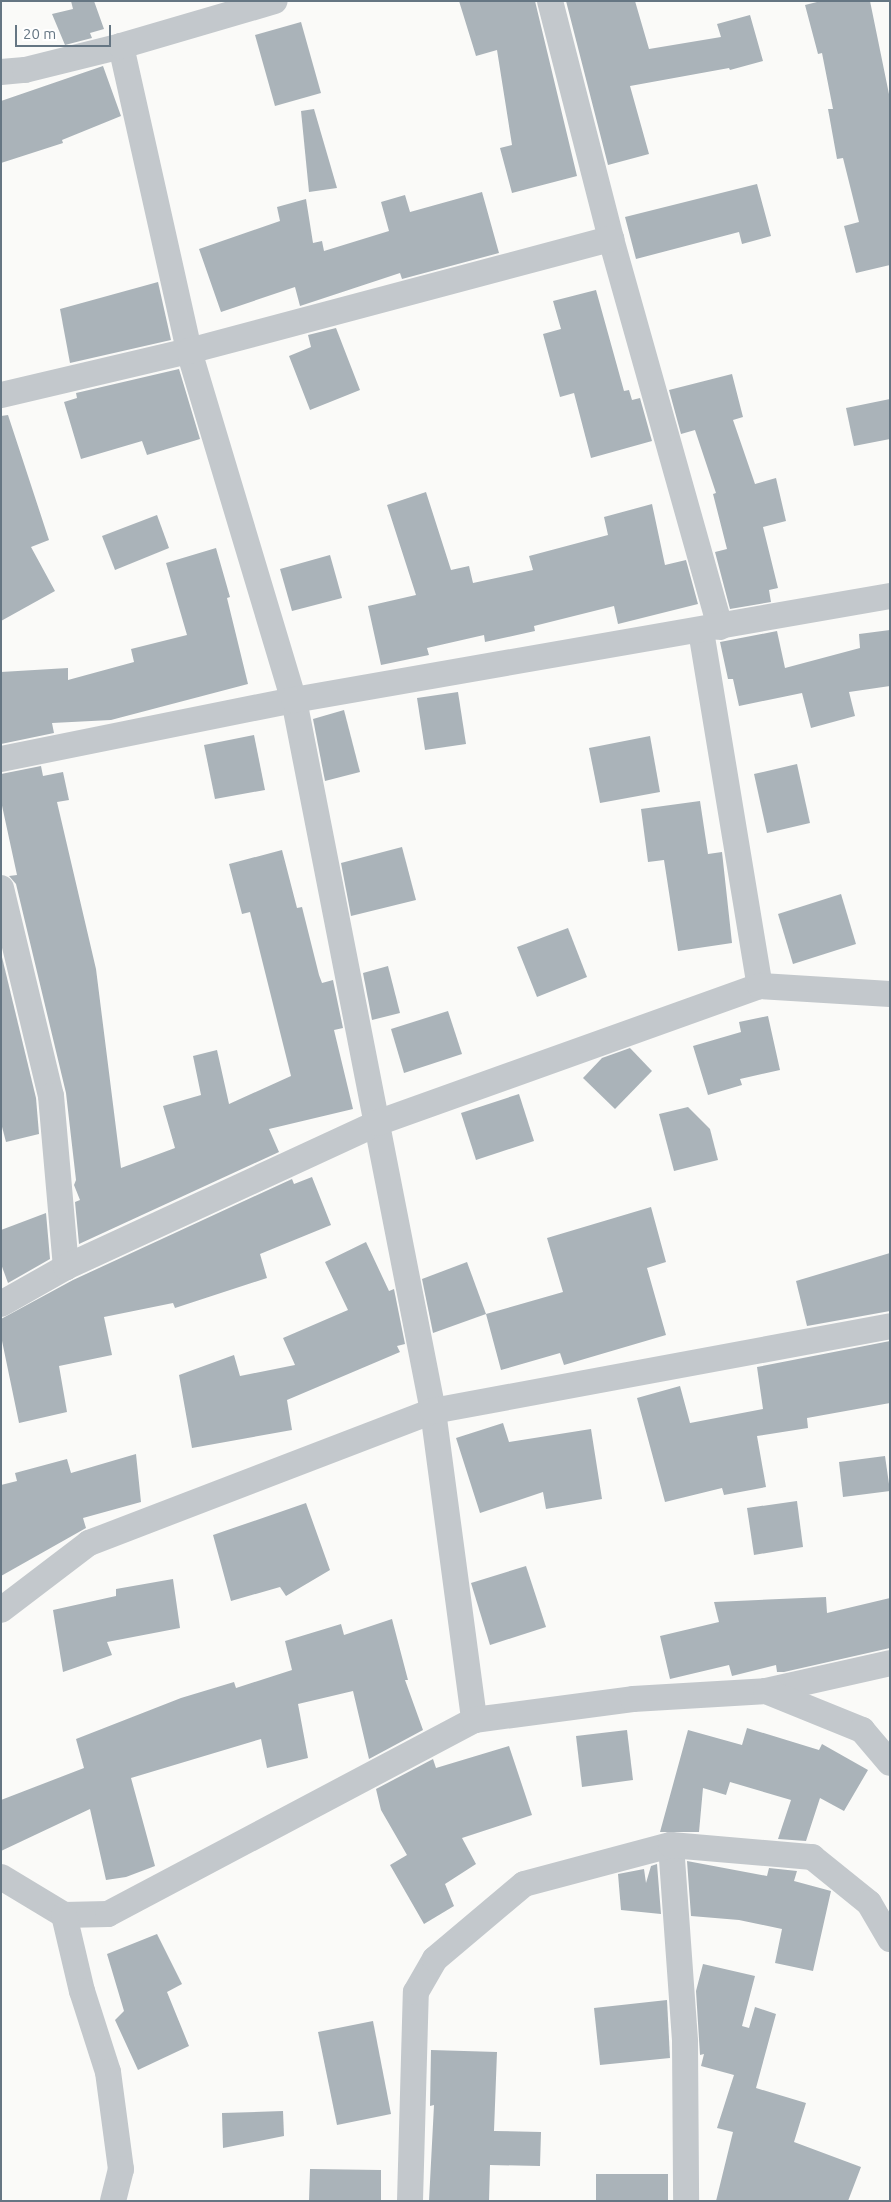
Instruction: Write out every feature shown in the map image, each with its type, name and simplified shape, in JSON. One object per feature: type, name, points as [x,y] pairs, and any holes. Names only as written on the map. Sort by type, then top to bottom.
[{"type":"street","points":[[1,72],[25,70],[121,46],[275,1]]},
{"type":"street","points":[[550,1],[710,629],[760,986]]},
{"type":"street","points":[[121,46],[189,351],[294,700],[378,1123],[432,1412],[474,1720]]},
{"type":"street","points":[[1,395],[189,351],[611,240]]},
{"type":"street","points":[[1,759],[294,700],[710,629],[890,596]]},
{"type":"street","points":[[1,888],[51,1096],[66,1267]]},
{"type":"street","points":[[1,1304],[66,1267],[378,1123],[760,986],[889,997]]},
{"type":"street","points":[[1,1610],[89,1542],[432,1412],[890,1326]]},
{"type":"street","points":[[1,1877],[64,1916],[108,1914],[474,1720],[633,1699],[766,1691],[890,1663]]},
{"type":"street","points":[[766,1691],[862,1730],[890,1763]]},
{"type":"street","points":[[671,1845],[685,2042],[686,2201]]},
{"type":"street","points":[[410,2201],[416,1992],[435,1959],[524,1884],[671,1845],[812,1858],[869,1903],[890,1939]]},
{"type":"street","points":[[64,1916],[82,1992],[108,2072],[121,2169],[113,2201]]},
{"type":"building","points":[[71,1],[94,1],[104,29],[90,33],[92,38],[65,45],[52,14],[73,9]]},
{"type":"building","points":[[459,1],[535,1],[577,176],[512,193],[500,148],[512,145],[497,50],[476,56]]},
{"type":"building","points":[[566,1],[635,1],[649,49],[721,37],[717,24],[750,15],[763,61],[730,70],[729,68],[630,86],[649,154],[608,165]]},
{"type":"building","points":[[821,1],[870,1],[890,99],[890,265],[856,273],[844,226],[859,222],[843,158],[837,159],[828,109],[833,109],[822,53],[818,54],[805,5]]},
{"type":"building","points":[[301,22],[321,93],[275,106],[255,35]]},
{"type":"building","points":[[103,66],[121,116],[62,140],[63,143],[1,163],[1,101]]},
{"type":"building","points":[[314,109],[337,188],[309,192],[301,111]]},
{"type":"building","points":[[757,184],[771,236],[742,244],[739,232],[636,259],[625,217]]},
{"type":"building","points":[[482,192],[499,253],[402,279],[400,273],[300,306],[295,287],[221,312],[199,249],[280,221],[277,207],[306,199],[313,243],[322,241],[324,251],[389,231],[381,202],[405,195],[410,212]]},
{"type":"building","points":[[158,282],[171,340],[70,363],[60,309]]},
{"type":"building","points":[[596,290],[624,391],[629,390],[632,400],[640,398],[652,441],[591,458],[574,393],[560,397],[543,334],[561,329],[553,301]]},
{"type":"building","points":[[336,328],[360,390],[310,410],[289,356],[311,347],[308,335]]},
{"type":"building","points":[[179,369],[200,439],[147,455],[142,441],[81,459],[64,402],[77,398],[76,393]]},
{"type":"building","points":[[732,374],[743,417],[733,420],[755,484],[776,478],[786,521],[763,527],[778,588],[769,590],[771,602],[730,609],[715,552],[727,549],[713,494],[716,493],[695,430],[681,434],[669,390]]},
{"type":"building","points":[[890,399],[890,439],[854,446],[846,408]]},
{"type":"building","points":[[8,415],[49,540],[31,547],[55,591],[1,621],[1,416]]},
{"type":"building","points":[[426,492],[451,570],[469,566],[473,583],[533,570],[529,556],[608,535],[604,517],[652,504],[665,565],[686,560],[698,604],[618,624],[614,606],[534,626],[535,631],[485,642],[484,635],[427,648],[429,655],[381,665],[368,606],[416,595],[387,505]]},
{"type":"building","points":[[157,515],[169,548],[115,570],[102,536]]},
{"type":"building","points":[[216,548],[230,597],[227,598],[248,684],[111,720],[52,723],[54,733],[1,744],[1,672],[68,668],[68,680],[134,662],[131,649],[187,635],[166,563]]},
{"type":"building","points":[[330,555],[342,598],[292,611],[280,569]]},
{"type":"building","points":[[890,630],[890,686],[849,692],[855,716],[811,728],[802,693],[739,706],[733,679],[728,679],[720,642],[777,631],[785,668],[860,648],[859,634]]},
{"type":"building","points":[[458,692],[466,744],[425,750],[417,698]]},
{"type":"building","points":[[344,710],[360,772],[325,781],[313,719]]},
{"type":"building","points":[[254,735],[265,790],[215,799],[204,745]]},
{"type":"building","points":[[650,736],[660,792],[600,803],[589,748]]},
{"type":"building","points":[[797,764],[810,823],[767,833],[754,774]]},
{"type":"building","points":[[41,766],[43,776],[63,772],[69,800],[57,802],[96,969],[121,1168],[175,1148],[163,1106],[201,1095],[193,1056],[217,1050],[229,1104],[291,1076],[250,912],[242,914],[229,864],[282,850],[297,908],[302,907],[322,983],[333,980],[343,1028],[334,1030],[353,1109],[269,1129],[279,1152],[79,1244],[75,1202],[80,1200],[74,1185],[76,1180],[66,1093],[16,884],[9,876],[17,875],[1,801],[1,774]]},
{"type":"building","points":[[700,801],[708,854],[722,852],[732,943],[678,951],[664,860],[648,862],[641,809]]},
{"type":"building","points":[[402,847],[416,900],[351,916],[341,863]]},
{"type":"building","points":[[841,894],[856,944],[793,964],[778,914]]},
{"type":"building","points":[[568,928],[587,977],[537,997],[517,947]]},
{"type":"building","points":[[1,953],[36,1098],[39,1134],[6,1142],[1,1123]]},
{"type":"building","points":[[388,966],[400,1013],[372,1020],[363,973]]},
{"type":"building","points":[[448,1011],[462,1054],[404,1073],[391,1029]]},
{"type":"building","points":[[768,1016],[780,1070],[740,1079],[742,1085],[708,1095],[693,1046],[741,1032],[739,1022]]},
{"type":"building","points":[[630,1048],[652,1071],[615,1109],[583,1078],[602,1058]]},
{"type":"building","points":[[519,1094],[534,1141],[476,1160],[461,1113]]},
{"type":"building","points":[[688,1107],[710,1129],[718,1160],[674,1171],[659,1114]]},
{"type":"building","points":[[312,1177],[331,1225],[260,1254],[267,1278],[175,1308],[173,1303],[104,1317],[112,1355],[59,1366],[67,1412],[19,1423],[1,1336],[1,1319],[73,1280],[292,1179],[294,1184]]},
{"type":"building","points":[[651,1207],[666,1262],[647,1268],[666,1335],[564,1365],[560,1353],[501,1370],[486,1314],[563,1292],[547,1238]]},
{"type":"building","points":[[46,1213],[50,1259],[8,1283],[1,1264],[1,1230]]},
{"type":"building","points":[[366,1242],[389,1291],[394,1289],[405,1344],[397,1346],[400,1352],[287,1400],[292,1430],[192,1448],[179,1375],[234,1355],[240,1376],[295,1365],[283,1338],[348,1310],[325,1262]]},
{"type":"building","points":[[890,1253],[890,1311],[807,1326],[796,1281]]},
{"type":"building","points":[[467,1262],[486,1314],[433,1333],[422,1279]]},
{"type":"building","points":[[890,1341],[890,1403],[807,1418],[808,1428],[757,1436],[766,1487],[724,1495],[722,1488],[665,1502],[637,1398],[680,1386],[690,1423],[763,1409],[757,1367]]},
{"type":"building","points":[[503,1423],[509,1442],[591,1429],[602,1499],[546,1509],[543,1492],[480,1513],[456,1438]]},
{"type":"building","points":[[136,1454],[141,1502],[83,1518],[86,1528],[1,1576],[1,1485],[17,1481],[15,1473],[67,1459],[71,1473]]},
{"type":"building","points":[[885,1456],[890,1491],[843,1497],[839,1462]]},
{"type":"building","points":[[797,1501],[803,1547],[754,1555],[747,1508]]},
{"type":"building","points":[[306,1503],[330,1570],[286,1596],[280,1587],[231,1601],[213,1535]]},
{"type":"building","points":[[526,1566],[546,1627],[490,1645],[471,1583]]},
{"type":"building","points":[[173,1579],[180,1628],[107,1642],[112,1655],[63,1672],[53,1610],[116,1596],[116,1589]]},
{"type":"building","points":[[826,1597],[827,1613],[890,1598],[890,1648],[784,1672],[777,1672],[776,1665],[732,1676],[729,1665],[670,1679],[660,1636],[719,1622],[714,1602]]},
{"type":"building","points":[[392,1619],[408,1680],[405,1680],[423,1730],[369,1759],[353,1691],[298,1704],[308,1758],[267,1768],[261,1739],[131,1778],[155,1866],[126,1877],[106,1880],[90,1809],[1,1851],[1,1800],[84,1768],[76,1739],[181,1698],[234,1682],[236,1688],[292,1670],[285,1641],[341,1624],[344,1635]]},
{"type":"building","points":[[747,1728],[819,1750],[822,1744],[868,1770],[844,1811],[820,1798],[806,1841],[778,1839],[791,1800],[730,1782],[726,1795],[703,1788],[699,1832],[660,1832],[688,1730],[742,1745]]},
{"type":"building","points":[[627,1730],[633,1780],[582,1787],[576,1736]]},
{"type":"building","points":[[509,1746],[532,1815],[462,1838],[476,1864],[445,1884],[454,1906],[424,1924],[390,1865],[407,1855],[381,1810],[376,1789],[433,1759],[436,1768]]},
{"type":"building","points":[[687,1861],[767,1876],[769,1868],[797,1871],[794,1881],[831,1891],[813,1971],[775,1963],[782,1929],[739,1920],[691,1916]]},
{"type":"building","points":[[657,1864],[661,1914],[621,1910],[618,1874],[644,1869],[646,1883],[651,1866]]},
{"type":"building","points":[[157,1934],[182,1984],[167,1992],[189,2046],[138,2070],[115,2020],[124,2011],[107,1954]]},
{"type":"building","points":[[703,1964],[755,1976],[742,2026],[749,2028],[755,2007],[776,2014],[756,2088],[806,2103],[794,2142],[861,2167],[848,2201],[716,2201],[733,2132],[717,2128],[734,2075],[701,2066],[704,2054],[700,2055],[696,1991]]},
{"type":"building","points":[[667,2000],[670,2058],[600,2065],[594,2008]]},
{"type":"building","points":[[373,2021],[391,2114],[337,2125],[318,2032]]},
{"type":"building","points":[[431,2050],[497,2052],[494,2131],[541,2132],[540,2166],[490,2165],[489,2201],[429,2201],[434,2105],[430,2106]]},
{"type":"building","points":[[283,2111],[284,2136],[223,2148],[222,2113]]},
{"type":"building","points":[[310,2169],[381,2170],[381,2201],[309,2201]]},
{"type":"building","points":[[596,2174],[668,2174],[668,2201],[596,2201]]}]
